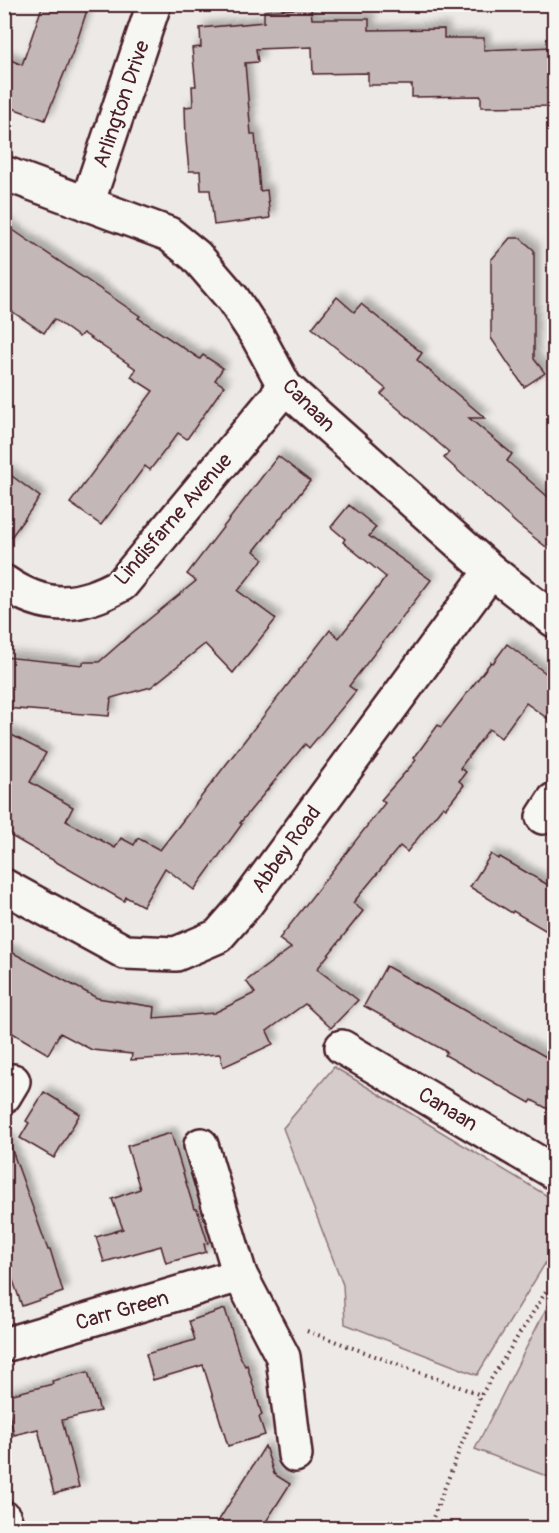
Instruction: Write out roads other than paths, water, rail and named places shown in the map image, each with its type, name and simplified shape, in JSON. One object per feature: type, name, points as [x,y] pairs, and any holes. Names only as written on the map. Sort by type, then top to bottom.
[{"type":"street","name":"Arlington Drive","points":[[87,204],[154,4]]},
{"type":"street","name":"Canaan","points":[[4,173],[169,234],[196,256],[233,299],[258,337],[285,387],[491,570],[555,620]]},
{"type":"street","name":"Lindisfarne Avenue","points":[[4,582],[19,592],[46,601],[74,604],[100,596],[122,584],[285,387]]},
{"type":"street","name":"Abbey Road","points":[[4,886],[125,952],[176,954],[218,936],[246,904],[491,570]]},
{"type":"street","name":"Canaan","points":[[342,1047],[555,1172]]},
{"type":"street","points":[[201,1145],[240,1275],[283,1357],[295,1455]]},
{"type":"street","name":"Carr Green","points":[[4,1345],[240,1275]]},
{"type":"street","points":[[4,1518],[7,1528]]}]
